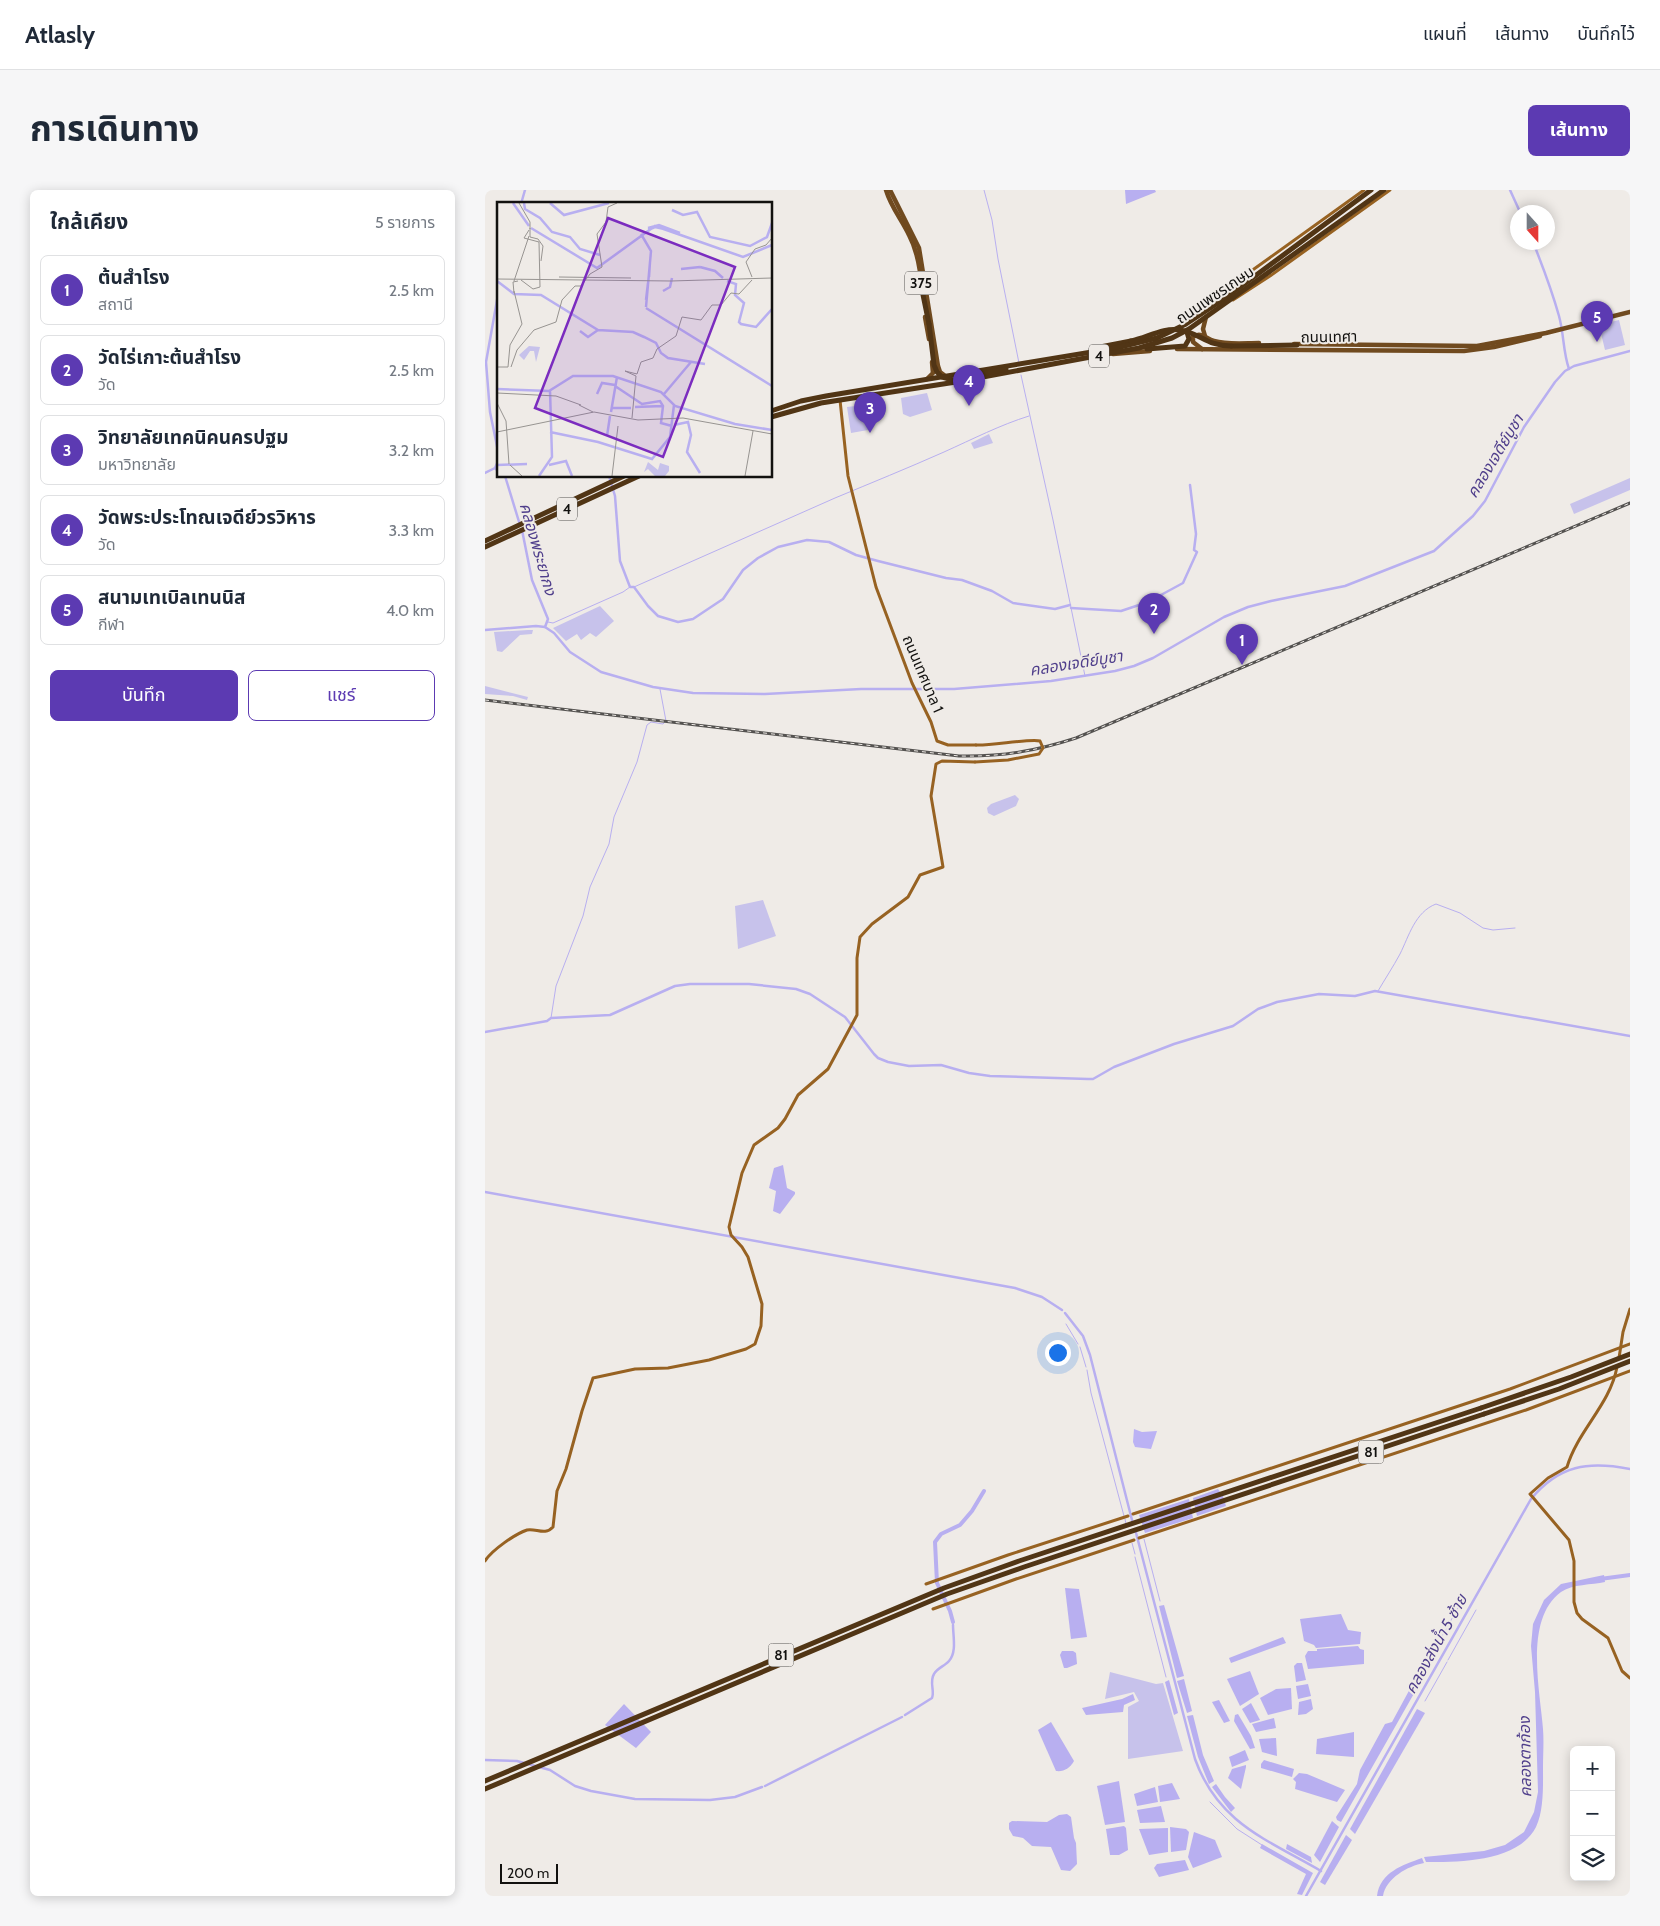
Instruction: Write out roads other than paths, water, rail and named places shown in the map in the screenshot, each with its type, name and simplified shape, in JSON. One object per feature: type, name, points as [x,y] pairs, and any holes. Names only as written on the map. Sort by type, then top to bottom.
[{"type":"highway","name":"ถนนเพชรเกษม","points":[[773,416],[793,409],[840,400],[956,382],[1123,352],[1172,338],[1206,317],[1333,217],[1371,190]]},
{"type":"highway","name":"ถนนเพชรเกษม","points":[[773,409],[826,396],[1056,358],[1130,345],[1157,338],[1186,324],[1224,301],[1384,190]]},
{"type":"highway","points":[[1333,217],[1334,221],[1336,221],[1355,210]]},
{"type":"highway","points":[[922,290],[935,366],[941,377],[950,380],[1075,358],[1101,356]]},
{"type":"highway","points":[[1056,358],[1102,346],[1131,341],[1170,329],[1187,332],[1215,345],[1297,345]]},
{"type":"highway","points":[[1123,352],[1187,344],[1189,339],[1187,332]]},
{"type":"highway","name":"4","points":[[613,485],[622,478]]},
{"type":"highway","name":"4","points":[[485,541],[633,478]]},
{"type":"highway","name":"4","points":[[485,547],[521,527]]},
{"type":"highway","name":"81","points":[[487,1780],[922,1596],[1055,1549],[1481,1408],[1630,1354]]},
{"type":"highway","name":"81","points":[[485,1789],[925,1602],[1056,1556],[1559,1389],[1630,1361]]},
{"type":"main road","name":"375","points":[[886,190],[913,243],[922,290],[933,370]]},
{"type":"main road","name":"375","points":[[890,190],[919,248],[939,369]]},
{"type":"main road","name":"ถนนเทศา","points":[[1109,354],[1169,349],[1339,347],[1475,350],[1531,338],[1630,312]]},
{"type":"main road","points":[[1205,336],[1203,329],[1206,317]]},
{"type":"main road","points":[[1202,349],[1195,344],[1193,337],[1199,334],[1205,336]]},
{"type":"main road","name":"ถนนเทศา","points":[[1205,336],[1225,343],[1339,347]]},
{"type":"main road","points":[[925,380],[931,376],[933,370],[939,369],[942,373],[949,376]]},
{"type":"street","name":"4","points":[[1224,301],[1247,274],[1364,190]]},
{"type":"street","name":"4","points":[[1224,301],[1258,285],[1390,190]]},
{"type":"street","name":"ถนนเทศบาล 1","points":[[485,1561],[493,1552],[523,1532],[533,1530],[546,1532],[553,1527],[557,1491],[566,1469],[581,1411],[593,1378],[635,1368],[668,1368],[709,1360],[746,1349],[755,1344],[761,1326],[762,1304],[748,1257],[733,1238],[729,1227],[742,1173],[751,1149],[778,1128],[798,1095],[828,1069],[855,1021],[858,1010],[857,958],[859,936],[908,897],[920,875],[943,867],[931,796],[935,766],[939,761],[975,762],[1024,758],[1039,754],[1043,748],[1041,741],[1035,740],[1006,744],[976,745],[948,745],[937,741],[876,587],[868,559],[846,468],[840,400]]},
{"type":"street","points":[[1630,1309],[1625,1323],[1615,1377],[1604,1403],[1574,1450],[1567,1467],[1548,1478],[1532,1496],[1569,1540],[1573,1551],[1574,1602],[1577,1613],[1582,1619],[1608,1638],[1624,1674],[1630,1678]]},
{"type":"street","points":[[1133,1514],[1510,1390],[1630,1344]]},
{"type":"street","points":[[1139,1538],[1526,1410],[1630,1371]]},
{"type":"street","points":[[926,1584],[1128,1516]]},
{"type":"street","points":[[933,1609],[1134,1540]]},
{"type":"waterway","name":"คลองพระยากง","points":[[522,202],[525,190]]},
{"type":"waterway","points":[[984,190],[992,220],[1019,363]]},
{"type":"waterway","points":[[1510,190],[1517,205]]},
{"type":"waterway","points":[[1536,250],[1559,316],[1569,369]]},
{"type":"waterway","name":"คลองพระยากง","points":[[497,300],[486,362],[490,412],[497,446]]},
{"type":"waterway","name":"คลองเจดีย์บูชา","points":[[485,630],[545,627],[554,633],[570,652],[601,672],[653,687],[693,693],[765,694],[861,689],[954,689],[1051,681],[1115,671],[1153,658],[1224,617],[1248,607],[1345,586],[1434,551],[1473,516],[1485,501],[1524,427],[1555,382],[1565,371],[1574,366],[1630,351]]},
{"type":"waterway","points":[[1021,375],[1085,676]]},
{"type":"waterway","points":[[634,587],[835,498],[1029,416]]},
{"type":"waterway","name":"คลองพระยากง","points":[[497,464],[495,468],[497,470]]},
{"type":"waterway","points":[[485,473],[495,468]]},
{"type":"waterway","name":"คลองพระยากง","points":[[506,478],[520,525]]},
{"type":"waterway","points":[[610,478],[615,496],[620,561],[630,587],[634,587],[658,616],[678,622],[693,619],[723,599],[743,570],[758,558],[778,547],[807,540],[829,542],[856,555],[946,578],[962,580],[992,591],[1013,603],[1055,609],[1070,605]]},
{"type":"waterway","points":[[1071,608],[1121,611],[1148,602],[1183,583],[1197,552],[1194,550],[1196,534],[1190,485]]},
{"type":"waterway","name":"คลองพระยากง","points":[[522,530],[532,580],[548,619],[545,627]]},
{"type":"waterway","points":[[548,622],[553,623],[623,592],[630,587]]},
{"type":"waterway","points":[[551,1018],[556,986],[583,916],[590,887],[609,844],[614,817],[637,762],[647,725],[651,722],[663,724],[666,721],[660,689]]},
{"type":"waterway","points":[[1378,991],[1418,919],[1436,904],[1460,913],[1483,928],[1493,930],[1515,928]]},
{"type":"waterway","points":[[485,1032],[547,1021],[551,1018],[610,1015],[675,986],[690,984],[749,984],[796,989],[810,994],[845,1017],[874,1054],[888,1062],[909,1066],[941,1065],[969,1073],[990,1076],[1093,1079],[1114,1067],[1174,1044],[1233,1026],[1258,1009],[1277,1002],[1319,994],[1355,996],[1375,991],[1630,1036]]},
{"type":"waterway","points":[[485,1192],[1015,1288],[1042,1297],[1062,1310]]},
{"type":"waterway","points":[[1065,1313],[1083,1336],[1090,1355],[1133,1524]]},
{"type":"waterway","points":[[1066,1324],[1078,1344]]},
{"type":"waterway","points":[[1080,1347],[1086,1367]]},
{"type":"waterway","points":[[1087,1370],[1091,1393],[1124,1516]]},
{"type":"waterway","name":"คลองส่งน้ำ 5 ซ้าย","points":[[1306,1896],[1531,1499],[1552,1479],[1575,1468],[1601,1466],[1630,1469]]},
{"type":"waterway","points":[[953,1622],[937,1583],[935,1542],[941,1534],[960,1525],[972,1511],[984,1491]]},
{"type":"waterway","points":[[1125,1519],[1126,1524]]},
{"type":"waterway","points":[[1135,1529],[1195,1759],[1205,1781],[1230,1814],[1246,1827],[1321,1871]]},
{"type":"waterway","points":[[1144,1539],[1160,1601]]},
{"type":"waterway","points":[[1132,1543],[1135,1554]]},
{"type":"waterway","points":[[1135,1557],[1166,1677]]},
{"type":"waterway","name":"คลองตาก้อง","points":[[1600,1579],[1630,1575]]},
{"type":"waterway","points":[[1439,1642],[1460,1604]]},
{"type":"waterway","points":[[1448,1660],[1476,1610]]},
{"type":"waterway","points":[[905,1715],[932,1698],[934,1674],[949,1661],[953,1653],[953,1625]]},
{"type":"waterway","points":[[1413,1688],[1437,1645]]},
{"type":"waterway","points":[[1425,1701],[1447,1662]]},
{"type":"waterway","points":[[765,1786],[902,1717]]},
{"type":"waterway","points":[[485,1760],[517,1761],[550,1770],[575,1786],[635,1799],[710,1800],[735,1797],[762,1787]]},
{"type":"waterway","points":[[1210,1802],[1237,1829],[1262,1845]]},
{"type":"railway","points":[[485,700],[959,756],[1018,752],[1076,738],[1630,503]]},
{"type":"place","name":"สนามเทเบิลเทนนิส","points":[[1597,342]]},
{"type":"place","name":"วัดพระประโทณเจดีย์วรวิหาร","points":[[969,406]]},
{"type":"place","name":"วิทยาลัยเทคนิคนครปฐม","points":[[870,433]]},
{"type":"place","name":"วัดไร่เกาะต้นสำโรง","points":[[1154,634]]},
{"type":"place","name":"ต้นสำโรง","points":[[1242,665]]}]
